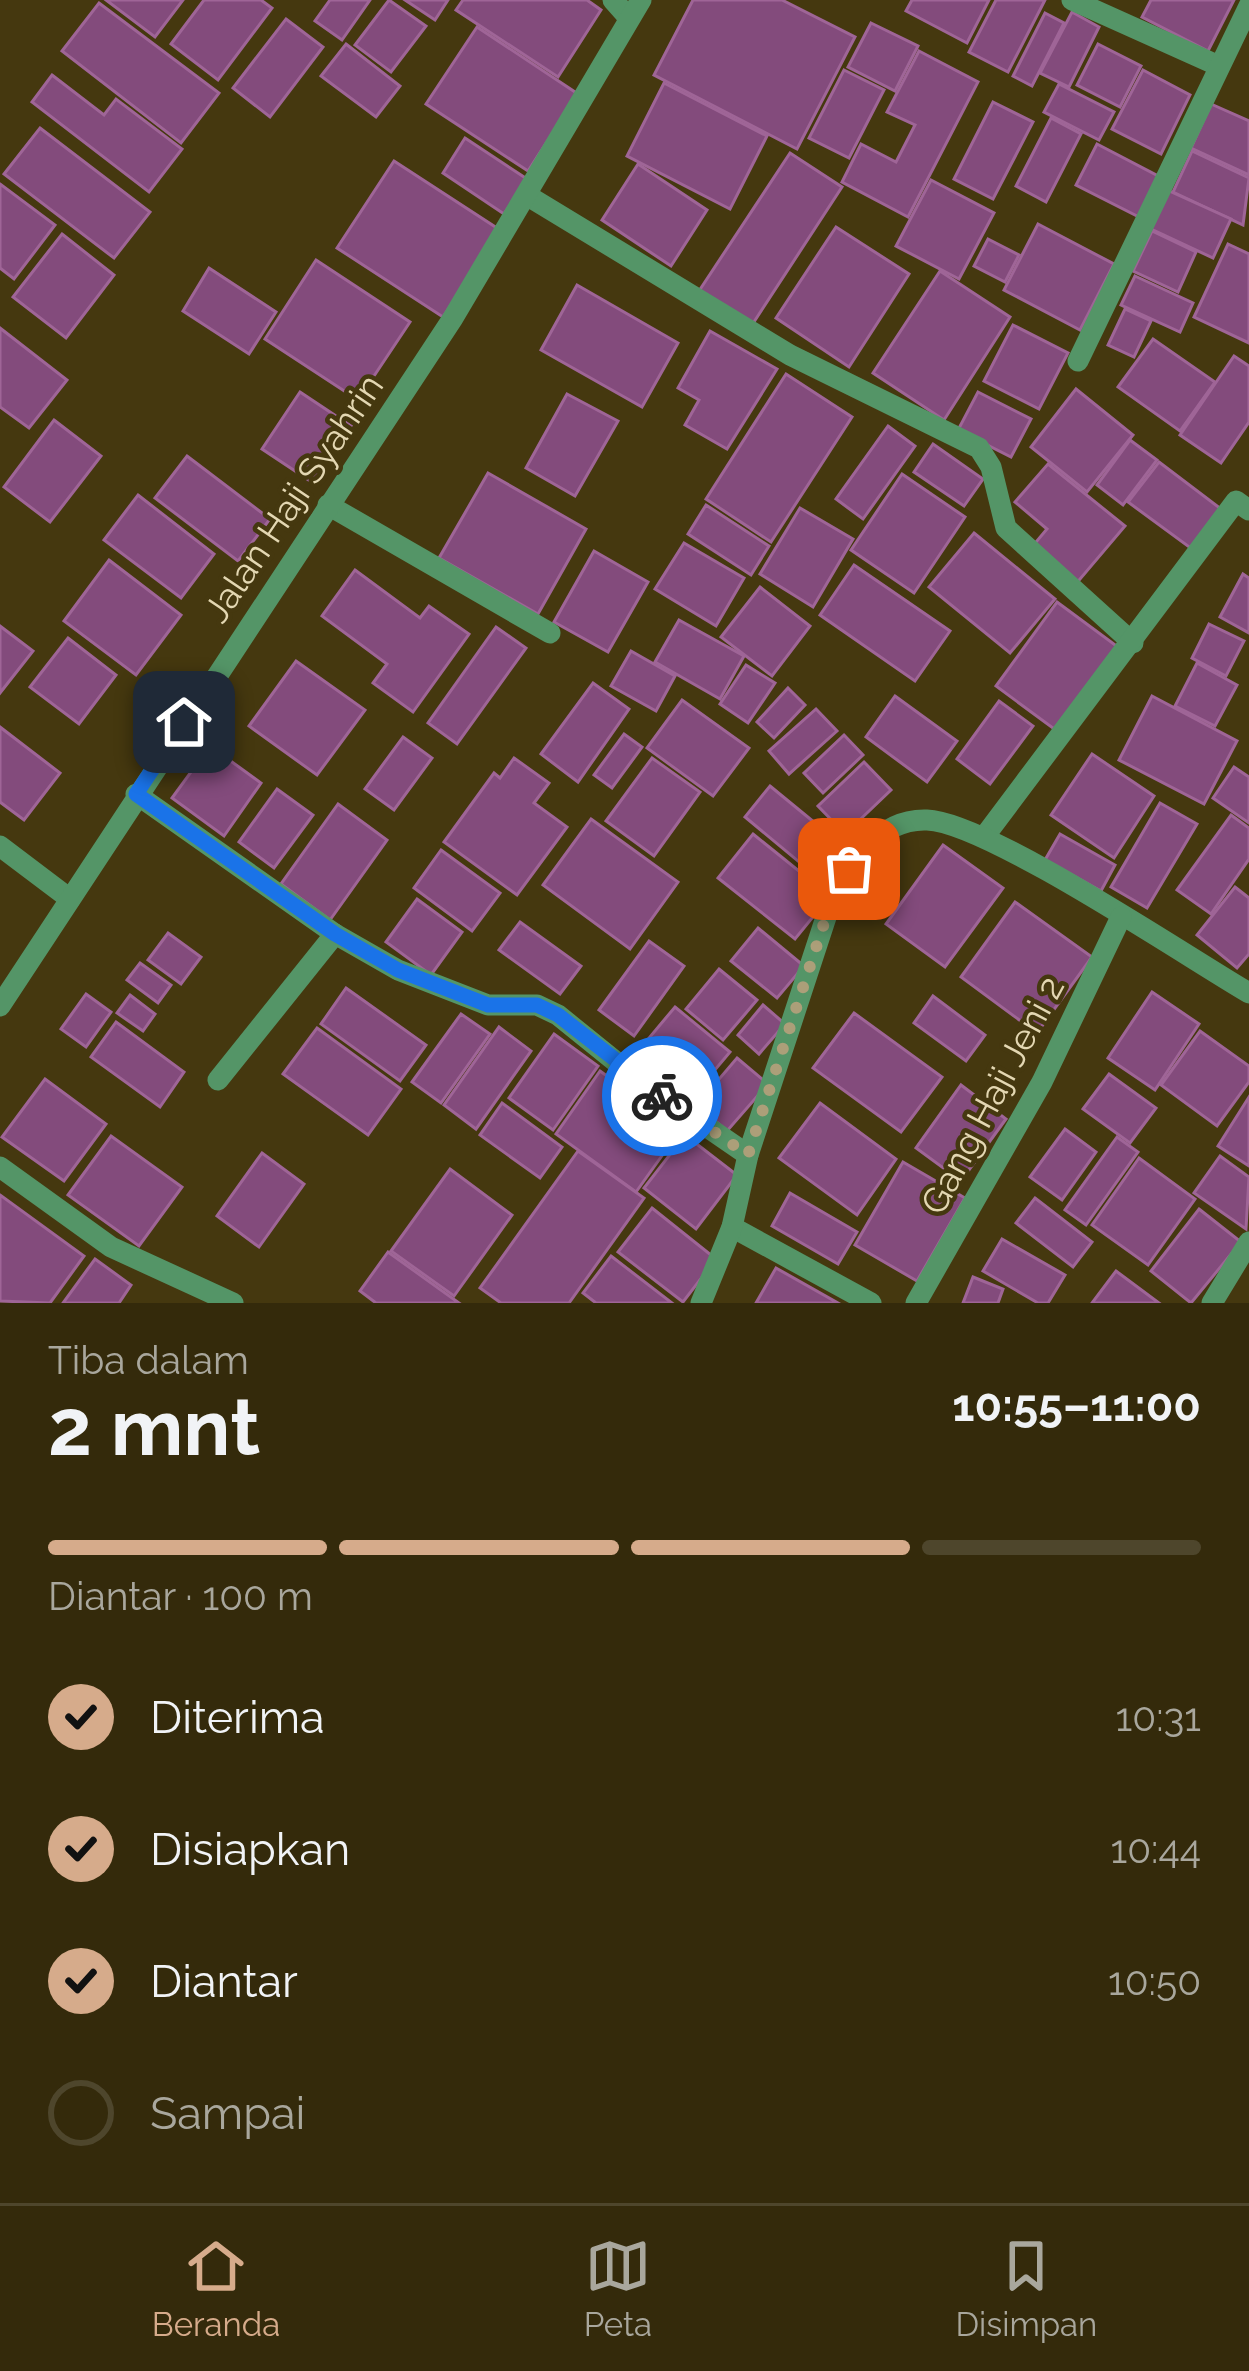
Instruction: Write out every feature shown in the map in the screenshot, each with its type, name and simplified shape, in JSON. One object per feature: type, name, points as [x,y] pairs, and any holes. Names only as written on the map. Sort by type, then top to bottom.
[{"type":"street","name":"Jalan Haji Syahrin","points":[[0,1006],[528,196],[635,9],[613,0]]},
{"type":"street","points":[[1072,0],[1219,67]]},
{"type":"street","points":[[1078,361],[1249,6]]},
{"type":"street","points":[[528,196],[790,355],[979,448],[991,467],[1006,528],[1133,643]]},
{"type":"street","points":[[328,505],[550,633]]},
{"type":"street","points":[[984,837],[1242,505]]},
{"type":"street","points":[[136,794],[335,934],[450,994],[488,1005],[537,1005],[558,1015],[636,1078],[748,1155]]},
{"type":"street","points":[[700,1303],[732,1227],[748,1155],[830,905],[849,869],[876,836],[927,820],[984,837],[1249,993]]},
{"type":"street","points":[[0,846],[70,899]]},
{"type":"street","name":"Gang Haji Jeni 2","points":[[916,1303],[1042,1082],[1121,917]]},
{"type":"street","points":[[218,1080],[335,934]]},
{"type":"street","points":[[0,1167],[111,1247],[233,1303]]},
{"type":"street","points":[[732,1227],[871,1303]]},
{"type":"street","points":[[1212,1303],[1249,1242]]},
{"type":"building","points":[[106,0],[183,0],[155,37]]},
{"type":"building","points":[[204,0],[261,0],[272,8],[218,80],[171,44]]},
{"type":"building","points":[[330,0],[370,0],[342,40],[315,21]]},
{"type":"building","points":[[389,0],[426,26],[391,72],[355,45]]},
{"type":"building","points":[[405,0],[448,0],[435,20]]},
{"type":"building","points":[[463,0],[587,0],[601,10],[558,77],[456,10]]},
{"type":"building","points":[[693,0],[782,0],[855,37],[797,149],[654,75]]},
{"type":"building","points":[[912,0],[989,0],[967,43],[906,11]]},
{"type":"building","points":[[996,0],[1045,0],[1008,72],[969,52]]},
{"type":"building","points":[[1151,0],[1234,0],[1208,51],[1142,17]]},
{"type":"building","points":[[99,3],[219,93],[181,143],[62,51]]},
{"type":"building","points":[[1072,12],[1099,27],[1069,87],[1040,73]]},
{"type":"building","points":[[1045,13],[1064,23],[1032,86],[1013,76]]},
{"type":"building","points":[[286,19],[323,47],[270,117],[233,88]]},
{"type":"building","points":[[871,23],[918,46],[895,91],[848,67]]},
{"type":"building","points":[[477,27],[578,94],[528,171],[426,104]]},
{"type":"building","points":[[346,44],[400,86],[376,117],[321,76]]},
{"type":"building","points":[[1098,44],[1141,66],[1120,107],[1077,85]]},
{"type":"building","points":[[919,51],[978,82],[908,217],[842,182],[861,144],[896,162],[915,125],[887,112]]},
{"type":"building","points":[[844,70],[884,90],[849,158],[809,138]]},
{"type":"building","points":[[1143,70],[1190,95],[1161,154],[1112,129]]},
{"type":"building","points":[[52,75],[104,115],[116,99],[182,149],[149,192],[32,102]]},
{"type":"building","points":[[664,83],[767,136],[730,209],[627,156]]},
{"type":"building","points":[[1059,84],[1114,112],[1099,140],[1044,112]]},
{"type":"building","points":[[993,102],[1033,122],[993,199],[954,179]]},
{"type":"building","points":[[1211,104],[1249,121],[1249,175],[1191,148]]},
{"type":"building","points":[[1051,118],[1081,134],[1046,202],[1016,186]]},
{"type":"building","points":[[40,128],[150,212],[114,258],[4,174]]},
{"type":"building","points":[[465,138],[527,179],[504,214],[443,173]]},
{"type":"building","points":[[1097,144],[1160,177],[1139,217],[1076,185]]},
{"type":"building","points":[[1192,151],[1249,178],[1243,225],[1173,192]]},
{"type":"building","points":[[790,153],[842,187],[750,328],[697,294]]},
{"type":"building","points":[[394,161],[500,230],[443,317],[337,248]]},
{"type":"building","points":[[638,164],[707,210],[671,266],[602,220]]},
{"type":"building","points":[[931,180],[994,213],[959,279],[896,246]]},
{"type":"building","points":[[0,184],[55,225],[14,279],[0,268]]},
{"type":"building","points":[[1167,190],[1231,219],[1213,258],[1149,228]]},
{"type":"building","points":[[1038,224],[1114,264],[1080,330],[1004,290]]},
{"type":"building","points":[[836,227],[909,274],[849,367],[776,318]]},
{"type":"building","points":[[1152,231],[1196,252],[1178,292],[1133,271]]},
{"type":"building","points":[[62,234],[114,275],[66,338],[13,297]]},
{"type":"building","points":[[988,239],[1019,255],[1005,282],[974,266]]},
{"type":"building","points":[[1228,244],[1249,254],[1249,343],[1194,317]]},
{"type":"building","points":[[316,260],[410,322],[358,400],[265,339]]},
{"type":"building","points":[[209,268],[276,312],[249,354],[183,311]]},
{"type":"building","points":[[940,271],[1010,317],[944,420],[873,373]]},
{"type":"building","points":[[1135,276],[1193,303],[1180,332],[1121,305]]},
{"type":"building","points":[[577,285],[678,343],[642,407],[541,350]]},
{"type":"building","points":[[1125,309],[1151,321],[1134,357],[1108,345]]},
{"type":"building","points":[[1013,325],[1068,353],[1039,409],[984,381]]},
{"type":"building","points":[[0,328],[67,380],[29,428],[0,407]]},
{"type":"building","points":[[710,331],[777,369],[727,449],[685,425],[699,400],[678,388]]},
{"type":"building","points":[[1153,339],[1215,382],[1180,431],[1118,387]]},
{"type":"building","points":[[1234,356],[1249,366],[1249,422],[1221,463],[1180,435]]},
{"type":"building","points":[[786,374],[852,417],[771,542],[706,499]]},
{"type":"building","points":[[1076,389],[1133,435],[1087,492],[1031,447]]},
{"type":"building","points":[[300,392],[351,426],[313,483],[262,449]]},
{"type":"building","points":[[978,392],[1031,419],[1011,457],[958,430]]},
{"type":"building","points":[[567,394],[618,421],[575,496],[526,468]]},
{"type":"building","points":[[54,420],[101,456],[50,522],[4,487]]},
{"type":"building","points":[[888,426],[915,446],[863,519],[836,499]]},
{"type":"building","points":[[1130,440],[1157,460],[1123,505],[1097,485]]},
{"type":"building","points":[[933,444],[983,479],[964,506],[914,472]]},
{"type":"building","points":[[187,456],[270,519],[238,561],[155,498]]},
{"type":"building","points":[[1159,462],[1225,512],[1196,552],[1128,502]]},
{"type":"building","points":[[1048,464],[1125,526],[1075,585],[1031,548],[1047,529],[1015,502]]},
{"type":"building","points":[[488,473],[586,529],[538,614],[439,558]]},
{"type":"building","points":[[902,474],[965,517],[914,593],[851,550]]},
{"type":"building","points":[[138,495],[214,554],[181,598],[104,540]]},
{"type":"building","points":[[706,505],[769,546],[751,575],[688,534]]},
{"type":"building","points":[[800,508],[853,539],[813,607],[760,574]]},
{"type":"building","points":[[974,533],[1055,599],[1010,653],[929,587]]},
{"type":"building","points":[[684,543],[744,578],[716,626],[655,589]]},
{"type":"building","points":[[594,551],[648,582],[608,652],[554,622]]},
{"type":"building","points":[[109,560],[181,615],[136,675],[64,621]]},
{"type":"building","points":[[854,565],[950,631],[915,681],[820,615]]},
{"type":"building","points":[[355,570],[420,618],[429,606],[469,634],[413,712],[373,683],[387,664],[322,616]]},
{"type":"building","points":[[1243,574],[1249,578],[1249,633],[1220,617]]},
{"type":"building","points":[[760,587],[810,626],[772,676],[721,637]]},
{"type":"building","points":[[1057,602],[1122,650],[1061,734],[996,686]]},
{"type":"building","points":[[679,620],[744,656],[720,699],[655,662]]},
{"type":"building","points":[[1209,624],[1244,641],[1226,676],[1192,658]]},
{"type":"building","points":[[0,626],[33,651],[0,693]]},
{"type":"building","points":[[496,627],[526,648],[457,744],[428,723]]},
{"type":"building","points":[[68,638],[116,675],[79,724],[30,687]]},
{"type":"building","points":[[631,651],[675,676],[656,711],[611,686]]},
{"type":"building","points":[[296,661],[365,710],[317,775],[249,726]]},
{"type":"building","points":[[1197,663],[1237,685],[1215,726],[1175,706]]},
{"type":"building","points":[[746,665],[775,683],[748,723],[720,704]]},
{"type":"building","points":[[593,683],[629,709],[578,782],[541,754]]},
{"type":"building","points":[[788,688],[805,705],[774,738],[757,722]]},
{"type":"building","points":[[895,696],[957,741],[927,782],[866,737]]},
{"type":"building","points":[[1152,696],[1237,741],[1204,804],[1119,760]]},
{"type":"building","points":[[682,700],[749,748],[713,796],[647,748]]},
{"type":"building","points":[[999,701],[1033,726],[990,784],[957,759]]},
{"type":"building","points":[[816,709],[837,731],[789,774],[769,751]]},
{"type":"building","points":[[0,727],[60,773],[24,820],[0,802]]},
{"type":"building","points":[[624,734],[642,747],[612,788],[594,775]]},
{"type":"building","points":[[844,735],[863,755],[823,793],[804,773]]},
{"type":"building","points":[[403,737],[432,758],[394,810],[365,789]]},
{"type":"building","points":[[210,746],[261,783],[224,836],[172,798]]},
{"type":"building","points":[[1092,754],[1154,796],[1114,858],[1051,815]]},
{"type":"building","points":[[514,758],[549,783],[534,803],[567,827],[517,895],[444,842],[494,773],[500,778]]},
{"type":"building","points":[[652,758],[700,792],[654,856],[606,821]]},
{"type":"building","points":[[864,762],[891,790],[845,834],[818,806]]},
{"type":"building","points":[[1234,767],[1249,777],[1249,823],[1213,798]]},
{"type":"building","points":[[770,786],[848,850],[822,881],[745,817]]},
{"type":"building","points":[[277,789],[313,815],[274,868],[239,842]]},
{"type":"building","points":[[1160,803],[1197,824],[1147,908],[1111,887]]},
{"type":"building","points":[[338,804],[387,840],[330,920],[281,884]]},
{"type":"building","points":[[1231,815],[1249,828],[1249,859],[1211,914],[1177,890]]},
{"type":"building","points":[[591,819],[678,882],[630,949],[543,885]]},
{"type":"building","points":[[753,834],[830,896],[795,939],[718,878]]},
{"type":"building","points":[[1060,834],[1115,865],[1101,891],[1045,860]]},
{"type":"building","points":[[943,845],[1003,888],[945,967],[886,924]]},
{"type":"building","points":[[441,850],[500,893],[472,931],[414,888]]},
{"type":"building","points":[[1235,887],[1249,898],[1249,954],[1237,968],[1197,935]]},
{"type":"building","points":[[417,899],[462,932],[431,975],[386,942]]},
{"type":"building","points":[[1015,902],[1092,957],[1037,1033],[961,977]]},
{"type":"building","points":[[520,922],[581,966],[560,994],[499,950]]},
{"type":"building","points":[[758,928],[804,966],[777,998],[731,961]]},
{"type":"building","points":[[168,933],[201,957],[181,984],[148,960]]},
{"type":"building","points":[[649,941],[684,966],[634,1036],[599,1010]]},
{"type":"building","points":[[140,963],[171,985],[158,1003],[127,980]]},
{"type":"building","points":[[719,969],[757,1000],[723,1040],[686,1009]]},
{"type":"building","points":[[346,988],[426,1045],[400,1081],[321,1024]]},
{"type":"building","points":[[1152,992],[1199,1024],[1155,1090],[1108,1058]]},
{"type":"building","points":[[86,994],[111,1012],[86,1047],[61,1029]]},
{"type":"building","points":[[130,995],[155,1014],[143,1031],[117,1013]]},
{"type":"building","points":[[933,996],[985,1035],[966,1061],[914,1023]]},
{"type":"building","points":[[763,1005],[785,1024],[759,1054],[738,1035]]},
{"type":"building","points":[[675,1007],[730,1052],[683,1108],[629,1062]]},
{"type":"building","points":[[854,1013],[942,1077],[901,1132],[813,1068]]},
{"type":"building","points":[[461,1014],[490,1034],[441,1103],[412,1082]]},
{"type":"building","points":[[116,1022],[184,1072],[160,1107],[91,1057]]},
{"type":"building","points":[[499,1027],[531,1051],[476,1129],[444,1105]]},
{"type":"building","points":[[317,1028],[401,1089],[368,1135],[283,1074]]},
{"type":"building","points":[[1200,1031],[1249,1066],[1249,1082],[1217,1126],[1161,1085]]},
{"type":"building","points":[[554,1034],[598,1066],[553,1130],[509,1098]]},
{"type":"building","points":[[737,1058],[768,1084],[727,1131],[697,1105]]},
{"type":"building","points":[[600,1071],[681,1129],[636,1192],[556,1134]]},
{"type":"building","points":[[1109,1074],[1156,1108],[1130,1143],[1083,1109]]},
{"type":"building","points":[[45,1079],[106,1124],[64,1181],[2,1137]]},
{"type":"building","points":[[961,1085],[1006,1119],[961,1181],[916,1148]]},
{"type":"building","points":[[1249,1097],[1249,1166],[1218,1146]]},
{"type":"building","points":[[502,1103],[562,1147],[540,1178],[480,1135]]},
{"type":"building","points":[[820,1103],[896,1159],[857,1215],[779,1158]]},
{"type":"building","points":[[1065,1129],[1096,1152],[1062,1200],[1030,1177]]},
{"type":"building","points":[[685,1135],[737,1175],[696,1229],[644,1188]]},
{"type":"building","points":[[111,1136],[182,1187],[139,1246],[68,1195]]},
{"type":"building","points":[[1117,1137],[1138,1152],[1086,1225],[1065,1210]]},
{"type":"building","points":[[578,1151],[644,1198],[569,1303],[501,1303],[480,1288]]},
{"type":"building","points":[[262,1153],[304,1184],[259,1247],[217,1216]]},
{"type":"building","points":[[1220,1156],[1249,1177],[1246,1229],[1194,1193]]},
{"type":"building","points":[[1139,1158],[1195,1199],[1148,1265],[1092,1225]]},
{"type":"building","points":[[903,1162],[965,1198],[917,1281],[855,1245]]},
{"type":"building","points":[[450,1169],[512,1215],[454,1296],[391,1251]]},
{"type":"building","points":[[790,1193],[857,1232],[838,1264],[772,1226]]},
{"type":"building","points":[[0,1195],[84,1256],[50,1303],[0,1301]]},
{"type":"building","points":[[1035,1198],[1092,1242],[1073,1267],[1016,1223]]},
{"type":"building","points":[[652,1208],[716,1259],[683,1302],[618,1252]]},
{"type":"building","points":[[1199,1209],[1241,1242],[1191,1303],[1151,1271]]},
{"type":"building","points":[[1002,1239],[1065,1275],[1048,1303],[1038,1303],[983,1271]]},
{"type":"building","points":[[388,1252],[459,1303],[376,1303],[360,1291]]},
{"type":"building","points":[[611,1256],[672,1303],[596,1303],[583,1293]]},
{"type":"building","points":[[95,1259],[131,1285],[119,1303],[63,1303]]},
{"type":"building","points":[[776,1268],[838,1303],[756,1303]]},
{"type":"building","points":[[1116,1271],[1159,1303],[1092,1303]]},
{"type":"building","points":[[973,1277],[1003,1289],[998,1303],[963,1303]]},
{"type":"way so far","points":[[662,1096],[748,1155],[830,905],[849,869]]},
{"type":"route","points":[[184,722],[136,794],[335,934],[450,994],[488,1005],[537,1005],[558,1015],[662,1096]]}]
